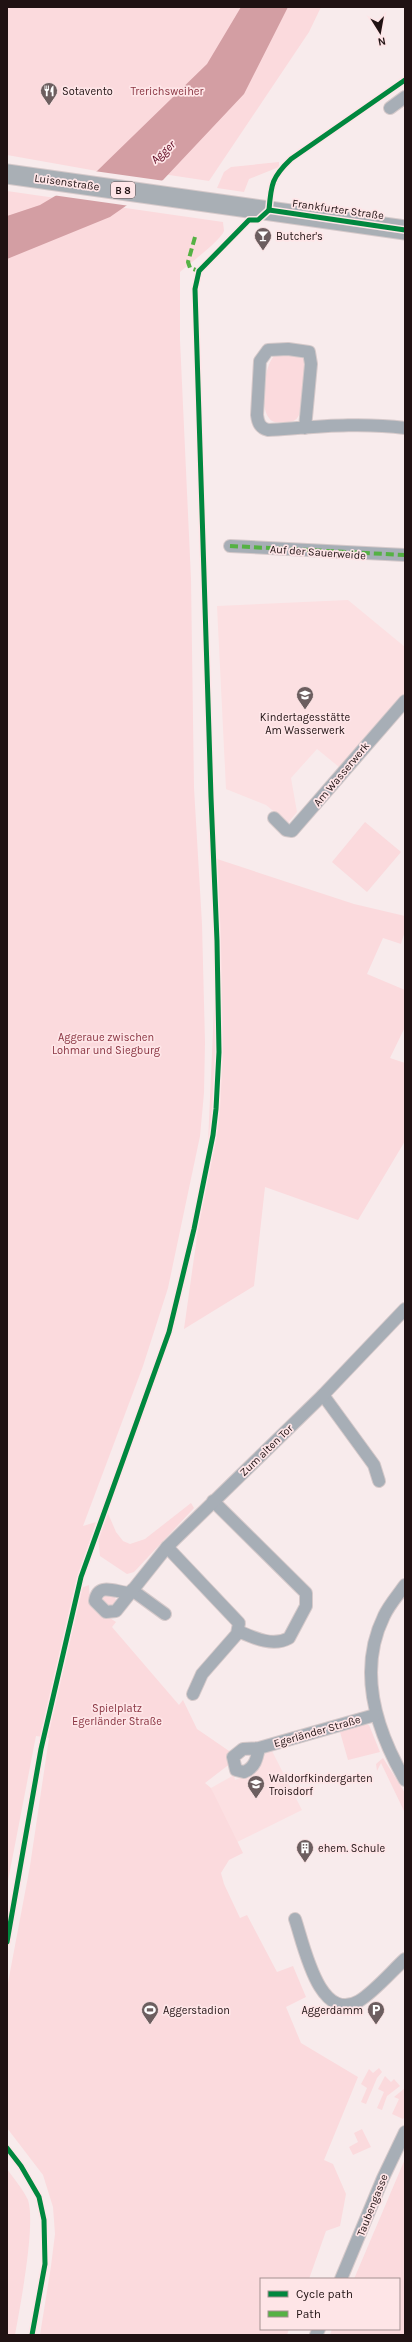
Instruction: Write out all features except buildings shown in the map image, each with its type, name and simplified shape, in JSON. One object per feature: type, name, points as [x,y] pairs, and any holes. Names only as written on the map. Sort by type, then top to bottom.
[{"type":"main road","name":"Luisenstraße","points":[[15,175],[222,204]]},
{"type":"main road","name":"Frankfurter Straße","points":[[222,204],[405,230]]},
{"type":"street","points":[[390,108],[405,97]]},
{"type":"street","points":[[305,428],[311,364],[309,352],[288,349],[268,350],[260,361],[258,421],[260,426],[268,430],[305,428],[373,424],[405,428]]},
{"type":"street","name":"Auf der Sauerweide","points":[[230,546],[405,555]]},
{"type":"street","name":"Am Wasserwerk","points":[[274,818],[286,830],[292,831],[405,701]]},
{"type":"street","name":"Zum alten Tor","points":[[165,1614],[131,1592],[167,1547],[323,1396],[405,1309]]},
{"type":"street","points":[[323,1396],[374,1465],[379,1481]]},
{"type":"street","points":[[213,1501],[306,1593],[306,1606],[289,1638],[277,1642],[266,1642],[238,1631]]},
{"type":"street","points":[[167,1547],[235,1617],[238,1622],[238,1631],[202,1674],[194,1694]]},
{"type":"street","points":[[405,1586],[384,1615],[375,1640],[371,1671],[376,1715],[389,1751],[405,1780]]},
{"type":"street","name":"Egerländer Straße","points":[[259,1748],[376,1715]]},
{"type":"street","points":[[295,1919],[323,1994],[334,2003],[347,2005],[361,2000],[405,1959]]},
{"type":"street","name":"Taubengasse","points":[[341,2278],[383,2178],[405,2132]]},
{"type":"shaded area","name":"Kindertagesstätte Am Wasserwerk","points":[[348,600],[405,647],[405,693],[339,767],[317,749],[291,778],[297,812],[288,823],[266,805],[226,789],[217,606]]},
{"type":"shaded area","name":"Waldorfkindergarten Troisdorf","points":[[272,1751],[302,1810],[233,1844],[211,1788],[234,1775],[235,1780],[251,1773],[266,1752]]},
{"type":"green space","name":"Trerichsweiher","points":[[7,7],[321,7],[309,32],[209,181],[103,165],[97,171],[7,155]]},
{"type":"green space","points":[[279,162],[279,167],[249,179],[244,192],[217,188],[224,172],[231,167]]},
{"type":"green space","points":[[7,191],[223,222],[224,231],[222,235],[180,272],[180,340],[191,579],[194,788],[202,924],[205,1042],[204,1093],[200,1136],[168,1288],[143,1366],[83,1526],[96,1522],[76,1584],[81,1588],[89,1585],[90,1605],[116,1622],[112,1627],[179,1705],[183,1700],[197,1729],[232,1753],[231,1763],[205,1783],[211,1788],[243,1853],[229,1860],[221,1873],[224,1884],[240,1918],[247,1915],[277,1972],[293,1966],[306,1997],[286,2007],[301,2043],[358,2077],[324,2160],[333,2164],[346,2194],[340,2226],[326,2231],[309,2278],[260,2278],[260,2330],[289,2330],[287,2335],[40,2335],[55,2234],[53,2207],[43,2175],[7,2128],[7,1988],[30,1866],[49,1738],[36,1736],[7,1886]]},
{"type":"green space","points":[[282,354],[303,357],[306,364],[299,415],[297,419],[288,422],[272,421],[266,412],[264,404],[264,386],[268,367],[275,355]]},
{"type":"green space","points":[[365,822],[401,852],[367,892],[332,862]]},
{"type":"green space","points":[[211,857],[354,904],[405,916],[405,931],[401,944],[383,938],[367,974],[405,990],[405,1027],[390,1058],[405,1063],[405,1141],[358,1220],[265,1187],[254,1286],[184,1329],[207,1165],[218,905]]},
{"type":"green space","points":[[191,1503],[194,1508],[134,1572],[127,1574],[100,1556],[98,1537],[107,1511],[116,1532],[123,1541],[130,1544],[145,1539]]},
{"type":"green space","points":[[109,1594],[114,1596],[116,1601],[114,1606],[109,1608],[104,1606],[102,1601],[104,1596]]},
{"type":"green space","points":[[364,1724],[369,1725],[380,1752],[348,1760],[340,1732]]},
{"type":"green space","points":[[383,1758],[405,1793],[405,1813],[381,1763],[377,1771],[376,1764]]},
{"type":"green space","points":[[379,2068],[382,2072],[377,2078],[366,2104],[361,2102],[367,2088],[361,2084],[369,2069],[373,2073]]},
{"type":"green space","points":[[385,2076],[391,2082],[394,2079],[400,2086],[387,2096],[382,2110],[377,2108],[384,2092],[378,2089]]},
{"type":"green space","points":[[405,2088],[405,2116],[403,2119],[392,2114],[399,2099],[394,2097]]},
{"type":"green space","points":[[362,2129],[371,2147],[353,2155],[349,2147],[358,2142],[354,2133]]},
{"type":"green space","points":[[405,2159],[405,2335],[330,2335],[332,2330],[400,2330],[400,2278],[354,2278]]},
{"type":"green space","points":[[7,2169],[26,2196],[30,2212],[29,2246],[15,2335],[7,2335]]},
{"type":"water","name":"Agger","points":[[241,7],[288,7],[244,94],[163,180],[110,217],[7,259],[7,216],[40,205],[97,171],[207,64]]},
{"type":"pier","points":[[94,171],[165,181],[130,206],[52,195]]},
{"type":"marked path","points":[[195,237],[188,262],[190,268],[199,271],[198,273]]},
{"type":"marked path","points":[[230,546],[405,555]]},
{"type":"cycle path","points":[[269,210],[272,187],[276,176],[291,159],[405,80]]},
{"type":"cycle path","points":[[269,210],[405,230]]},
{"type":"cycle path","points":[[7,1942],[41,1749],[81,1577],[169,1332],[194,1229],[213,1135],[219,1052],[217,941],[195,289],[199,271],[249,220],[258,220],[269,210]]},
{"type":"cycle path","points":[[7,2148],[21,2166],[39,2197],[44,2220],[45,2264],[32,2335]]},
{"type":"place","name":"Sotavento","points":[[49,106]]},
{"type":"place","name":"Butcher's","points":[[263,251]]},
{"type":"place","name":"Kindertagesstätte Am Wasserwerk","points":[[305,710]]},
{"type":"place","name":"Waldorfkindergarten Troisdorf","points":[[256,1799]]},
{"type":"place","name":"ehem. Schule","points":[[305,1863]]},
{"type":"place","name":"Aggerstadion","points":[[150,2025]]},
{"type":"place","name":"Aggerdamm","points":[[376,2025]]},
{"type":"park label","name":"Aggeraue zwischen Lohmar und Siegburg","points":[[106,1043]]},
{"type":"park label","name":"Spielplatz Egerländer Straße","points":[[117,1714]]}]
